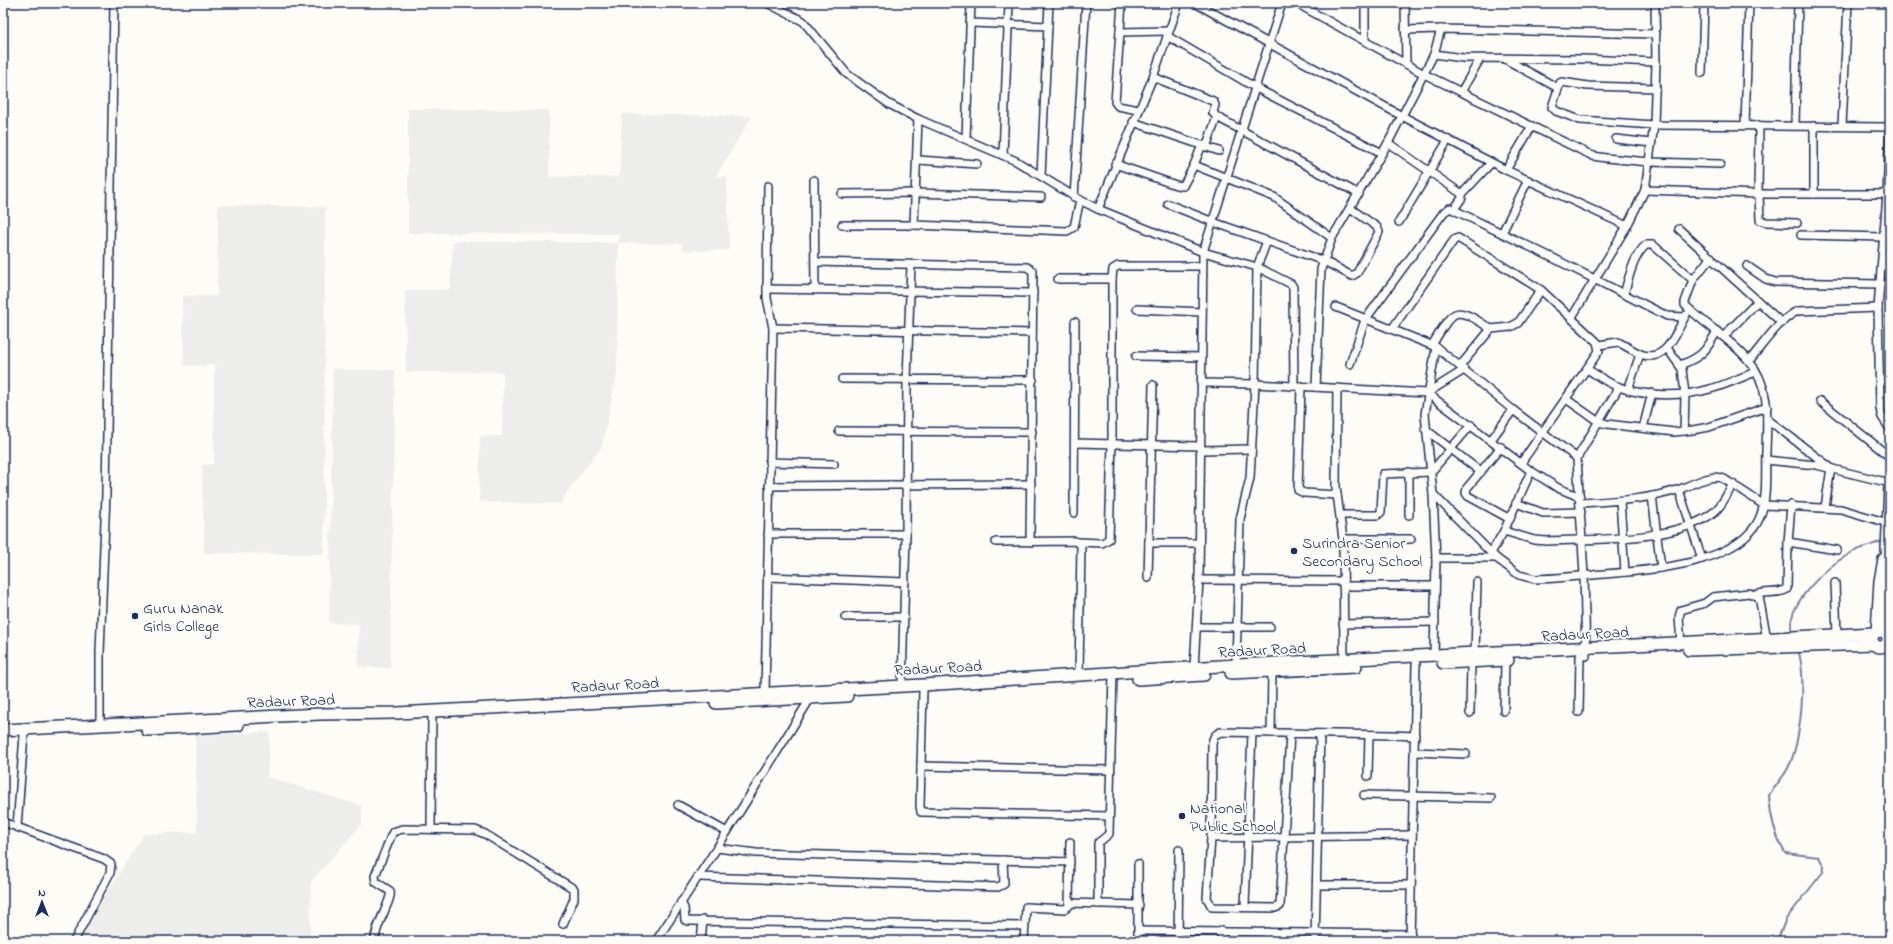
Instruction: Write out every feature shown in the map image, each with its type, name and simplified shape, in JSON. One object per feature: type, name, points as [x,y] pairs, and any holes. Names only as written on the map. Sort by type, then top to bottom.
[{"type":"main road","points":[[1883,637],[1890,578],[1888,527],[1890,485]]},
{"type":"main road","points":[[1883,637],[1880,581],[1888,549]]},
{"type":"main road","name":"Radaur Road","points":[[1803,641],[1837,634],[1883,637]]},
{"type":"main road","name":"Radaur Road","points":[[3,736],[810,698],[1113,676],[1194,668],[1344,660],[1434,656],[1505,660],[1883,637]]},
{"type":"main road","name":"Radaur Road","points":[[3,730],[323,714],[397,713],[1080,675],[1113,676],[1272,672],[1416,664],[1473,658],[1584,654],[1681,644],[1767,639],[1784,642]]},
{"type":"street","points":[[100,724],[100,653],[106,493],[114,3]]},
{"type":"street","points":[[767,3],[803,21],[840,67],[858,84],[889,104],[918,119],[1004,155],[1077,198],[1098,208],[1203,252],[1257,267],[1286,281],[1293,287],[1297,386],[1298,490],[1304,493],[1337,495]]},
{"type":"street","points":[[966,138],[971,3]]},
{"type":"street","points":[[1004,155],[1009,3]]},
{"type":"street","points":[[1041,176],[1049,3]]},
{"type":"street","points":[[842,225],[914,225],[1067,231],[1074,227],[1077,198],[1086,3]]},
{"type":"street","points":[[1122,3],[1115,102],[1118,106],[1138,110]]},
{"type":"street","points":[[1098,208],[1115,164],[1153,77],[1179,3]]},
{"type":"street","points":[[1195,3],[1491,163],[1627,226]]},
{"type":"street","points":[[1194,668],[1199,580],[1202,312],[1201,266],[1203,252],[1226,177],[1256,88],[1268,42],[1282,3]]},
{"type":"street","points":[[1296,3],[1424,74],[1594,156],[1649,162],[1720,164]]},
{"type":"street","points":[[1365,3],[1365,41]]},
{"type":"street","points":[[1405,3],[1406,64]]},
{"type":"street","points":[[1572,317],[1596,280],[1627,226],[1645,190],[1654,125],[1656,88],[1655,3]]},
{"type":"street","points":[[1702,73],[1704,3]]},
{"type":"street","points":[[1745,125],[1749,3]]},
{"type":"street","points":[[1795,125],[1798,3]]},
{"type":"street","points":[[1842,126],[1848,3]]},
{"type":"street","points":[[970,23],[1048,26]]},
{"type":"street","points":[[1405,30],[1441,28],[1656,34]]},
{"type":"street","points":[[1316,387],[1320,277],[1332,238],[1388,143],[1424,74],[1434,54],[1441,28]]},
{"type":"street","points":[[1120,32],[1168,34],[1256,88],[1382,153]]},
{"type":"street","points":[[1434,54],[1480,59],[1504,58],[1656,62]]},
{"type":"street","points":[[1504,58],[1558,88]]},
{"type":"street","points":[[1461,92],[1480,59]]},
{"type":"street","points":[[1153,77],[1213,101],[1215,105],[1213,113],[1217,117],[1359,194]]},
{"type":"street","points":[[1656,88],[1588,86],[1562,82],[1558,88],[1552,107],[1556,111],[1580,120],[1654,125],[1890,127],[1887,194],[1878,308],[1880,409],[1882,417],[1890,428]]},
{"type":"street","points":[[1115,164],[1180,186],[1186,184],[1217,117]]},
{"type":"street","points":[[914,225],[918,160],[918,119]]},
{"type":"street","points":[[1133,122],[1219,151]]},
{"type":"street","points":[[1759,125],[1760,220],[1766,222],[1797,223]]},
{"type":"street","points":[[1506,170],[1532,126]]},
{"type":"street","points":[[1814,126],[1814,194]]},
{"type":"street","points":[[1616,139],[1651,144]]},
{"type":"street","points":[[1399,222],[1448,140]]},
{"type":"street","points":[[1388,143],[1462,194]]},
{"type":"street","points":[[918,160],[977,164]]},
{"type":"street","points":[[1454,209],[1462,198],[1462,194],[1491,163]]},
{"type":"street","points":[[1194,165],[1274,197],[1332,238]]},
{"type":"street","points":[[814,180],[816,262],[815,290]]},
{"type":"street","points":[[1502,233],[1528,180]]},
{"type":"street","points":[[764,693],[768,577],[772,328],[767,289],[768,186]]},
{"type":"street","points":[[1645,190],[1759,194],[1887,194]]},
{"type":"street","points":[[842,194],[916,193],[1041,197]]},
{"type":"street","points":[[1168,204],[1213,222],[1324,261],[1349,276],[1355,275],[1379,235],[1379,229],[1377,227],[1350,208]]},
{"type":"street","points":[[1350,364],[1365,320],[1446,209],[1454,209],[1667,316],[1684,318]]},
{"type":"street","points":[[1679,229],[1782,323]]},
{"type":"street","points":[[1801,235],[1884,237]]},
{"type":"street","points":[[1392,330],[1455,238],[1460,239],[1541,290],[1572,317],[1599,345],[1599,350],[1544,432],[1521,463]]},
{"type":"street","points":[[1236,666],[1240,512],[1249,486],[1252,449],[1255,384],[1257,267],[1267,241]]},
{"type":"street","points":[[1624,294],[1639,252],[1646,245],[1653,245],[1693,280]]},
{"type":"street","points":[[1434,494],[1493,556],[1519,575],[1526,578],[1544,579],[1661,568],[1702,560],[1732,546],[1742,539],[1756,524],[1764,505],[1767,407],[1765,392],[1749,361],[1724,336],[1689,309],[1685,302],[1693,280],[1711,257]]},
{"type":"street","points":[[816,262],[1031,268],[1033,271],[1033,380],[1030,542]]},
{"type":"street","points":[[902,685],[906,534],[907,380],[912,264]]},
{"type":"street","points":[[996,542],[1102,542],[1109,540],[1112,444],[1113,269],[1118,266],[1201,266]]},
{"type":"street","points":[[1747,266],[1766,279],[1775,282],[1880,284]]},
{"type":"street","points":[[1058,279],[1112,279]]},
{"type":"street","points":[[767,289],[1033,293]]},
{"type":"street","points":[[1434,656],[1436,558],[1434,494],[1425,429],[1427,393],[1434,346],[1447,322],[1455,314],[1468,314],[1491,329],[1510,327],[1518,323],[1541,290]]},
{"type":"street","points":[[1724,336],[1758,301]]},
{"type":"street","points":[[1336,308],[1434,346],[1513,410],[1577,458]]},
{"type":"street","points":[[1749,361],[1792,313],[1798,311],[1878,308]]},
{"type":"street","points":[[1137,309],[1202,312]]},
{"type":"street","points":[[1599,345],[1618,342],[1640,354],[1652,357],[1660,355],[1667,348],[1689,309]]},
{"type":"street","points":[[1074,512],[1076,322]]},
{"type":"street","points":[[772,328],[1032,333]]},
{"type":"street","points":[[1427,393],[1462,368],[1491,329]]},
{"type":"street","points":[[1680,365],[1695,360],[1703,354],[1717,331]]},
{"type":"street","points":[[1667,348],[1680,365],[1684,394],[1684,431]]},
{"type":"street","points":[[1628,390],[1640,354]]},
{"type":"street","points":[[1136,356],[1201,357]]},
{"type":"street","points":[[1587,369],[1618,387],[1628,390],[1652,393],[1684,394],[1711,389],[1756,372]]},
{"type":"street","points":[[842,379],[1033,380]]},
{"type":"street","points":[[1201,383],[1255,384],[1427,393],[1501,447],[1531,471],[1580,500],[1620,501],[1652,496],[1678,490],[1716,476],[1733,484],[1764,505],[1825,507],[1854,512],[1888,527]]},
{"type":"street","points":[[1148,578],[1153,386]]},
{"type":"street","points":[[1579,712],[1584,654],[1584,575],[1577,458],[1618,387]]},
{"type":"street","points":[[1337,388],[1337,495],[1343,539],[1344,660]]},
{"type":"street","points":[[1643,428],[1652,393]]},
{"type":"street","points":[[1566,400],[1599,422],[1615,426],[1674,432],[1709,427],[1767,407]]},
{"type":"street","points":[[1820,401],[1890,457]]},
{"type":"street","points":[[1491,440],[1513,410]]},
{"type":"street","points":[[1767,419],[1831,468]]},
{"type":"street","points":[[1340,515],[1378,515],[1381,512],[1383,474],[1431,472],[1471,425]]},
{"type":"street","points":[[1425,429],[1481,472]]},
{"type":"street","points":[[839,431],[1032,432]]},
{"type":"street","points":[[1075,443],[1152,444],[1200,448],[1252,449]]},
{"type":"street","points":[[1501,447],[1467,488],[1466,493],[1468,496],[1510,519]]},
{"type":"street","points":[[1766,460],[1792,461],[1831,468],[1890,485]]},
{"type":"street","points":[[770,462],[834,464]]},
{"type":"street","points":[[1825,507],[1831,468]]},
{"type":"street","points":[[1493,556],[1531,471]]},
{"type":"street","points":[[1409,472],[1409,515]]},
{"type":"street","points":[[769,486],[1031,484]]},
{"type":"street","points":[[1504,531],[1542,541],[1657,534],[1689,525],[1708,516],[1718,509],[1733,484]]},
{"type":"street","points":[[1678,490],[1702,560]]},
{"type":"street","points":[[1652,496],[1661,568]]},
{"type":"street","points":[[1620,501],[1625,572]]},
{"type":"street","points":[[1516,503],[1543,513],[1581,512]]},
{"type":"street","points":[[1681,644],[1679,617],[1681,610],[1705,603],[1713,597],[1749,593],[1756,595],[1760,592],[1783,591],[1787,589],[1788,542],[1791,505]]},
{"type":"street","points":[[768,534],[906,534]]},
{"type":"street","points":[[1343,539],[1411,539]]},
{"type":"street","points":[[1079,542],[1082,549],[1080,675]]},
{"type":"street","points":[[1149,542],[1199,543]]},
{"type":"street","points":[[1788,542],[1837,550]]},
{"type":"street","points":[[1436,558],[1493,556]]},
{"type":"street","points":[[768,577],[905,582]]},
{"type":"street","points":[[1199,580],[1435,586]]},
{"type":"street","points":[[1470,713],[1477,582]]},
{"type":"street","points":[[1835,583],[1837,634]]},
{"type":"street","points":[[1756,595],[1760,603],[1767,639]]},
{"type":"street","points":[[844,617],[904,617]]},
{"type":"street","points":[[1343,624],[1435,622]]},
{"type":"street","points":[[1197,627],[1270,627]]},
{"type":"street","points":[[1504,711],[1505,660]]},
{"type":"street","points":[[1138,931],[1178,930],[1316,932],[1411,938],[1416,664]]},
{"type":"street","points":[[1271,733],[1272,672]]},
{"type":"street","points":[[1098,904],[1098,843],[1101,839],[1108,836],[1113,676]]},
{"type":"street","points":[[923,690],[921,812],[1109,816]]},
{"type":"street","points":[[656,941],[717,848],[810,698]]},
{"type":"street","points":[[431,828],[432,716]]},
{"type":"street","points":[[1290,734],[1280,906],[1275,908],[1245,906],[1212,907],[1208,901],[1214,737],[1220,732],[1415,736]]},
{"type":"street","points":[[1245,906],[1252,733]]},
{"type":"street","points":[[1315,941],[1320,734]]},
{"type":"street","points":[[17,827],[24,735]]},
{"type":"street","points":[[1368,776],[1369,735]]},
{"type":"street","points":[[1415,752],[1466,754]]},
{"type":"street","points":[[921,766],[1110,770]]},
{"type":"street","points":[[1364,795],[1491,798]]},
{"type":"street","points":[[678,805],[727,832]]},
{"type":"street","points":[[3,823],[104,859],[111,864],[110,872],[74,941]]},
{"type":"street","points":[[375,941],[376,932],[385,907],[391,896],[390,891],[376,882],[376,876],[391,836],[394,832],[402,829],[468,828],[485,834],[572,886],[575,891],[574,900],[563,924]]},
{"type":"street","points":[[1211,838],[1317,838],[1412,835]]},
{"type":"street","points":[[1024,941],[1026,907],[1065,909],[1069,906],[1070,842]]},
{"type":"street","points":[[717,848],[756,853],[1070,862]]},
{"type":"street","points":[[1178,941],[1179,850]]},
{"type":"street","points":[[698,877],[998,887],[1004,884],[1003,860]]},
{"type":"street","points":[[1138,864],[1138,941]]},
{"type":"street","points":[[1317,885],[1411,885]]},
{"type":"street","points":[[681,902],[684,908],[685,920],[1024,926]]},
{"type":"street","points":[[1069,903],[1138,905]]},
{"type":"street","points":[[701,941],[703,920]]},
{"type":"street","points":[[1220,941],[1221,931]]},
{"type":"street","points":[[1267,932],[1267,941]]},
{"type":"shaded area","points":[[408,109],[549,110],[549,177],[619,177],[622,114],[752,116],[715,178],[727,176],[729,250],[682,251],[682,244],[618,243],[619,234],[408,233]]},
{"type":"shaded area","points":[[218,205],[325,207],[324,554],[204,553],[202,465],[214,464],[214,377],[216,365],[184,366],[182,296],[217,296]]},
{"type":"shaded area","points":[[453,241],[618,243],[617,374],[602,446],[567,492],[561,504],[479,502],[480,436],[502,436],[503,372],[406,372],[405,290],[450,289]]},
{"type":"shaded area","points":[[333,369],[395,370],[390,668],[358,667],[359,624],[329,623]]},
{"type":"shaded area","points":[[270,732],[267,777],[362,806],[362,824],[311,882],[310,941],[76,941],[144,834],[197,832],[195,735]]},
{"type":"waterway","points":[[1792,633],[1791,622],[1794,611],[1809,588],[1819,577],[1849,554],[1861,548],[1883,541]]},
{"type":"waterway","points":[[1777,941],[1786,919],[1823,872],[1824,867],[1819,857],[1785,853],[1781,846],[1772,818],[1769,795],[1788,768],[1793,757],[1796,743],[1802,692],[1801,662],[1798,650]]},
{"type":"place","name":"Surindra Senior Secondary School","points":[[1294,551]]},
{"type":"place","name":"Guru Nanak Girls College","points":[[135,616]]},
{"type":"place","name":"National Public School","points":[[1182,816]]}]
